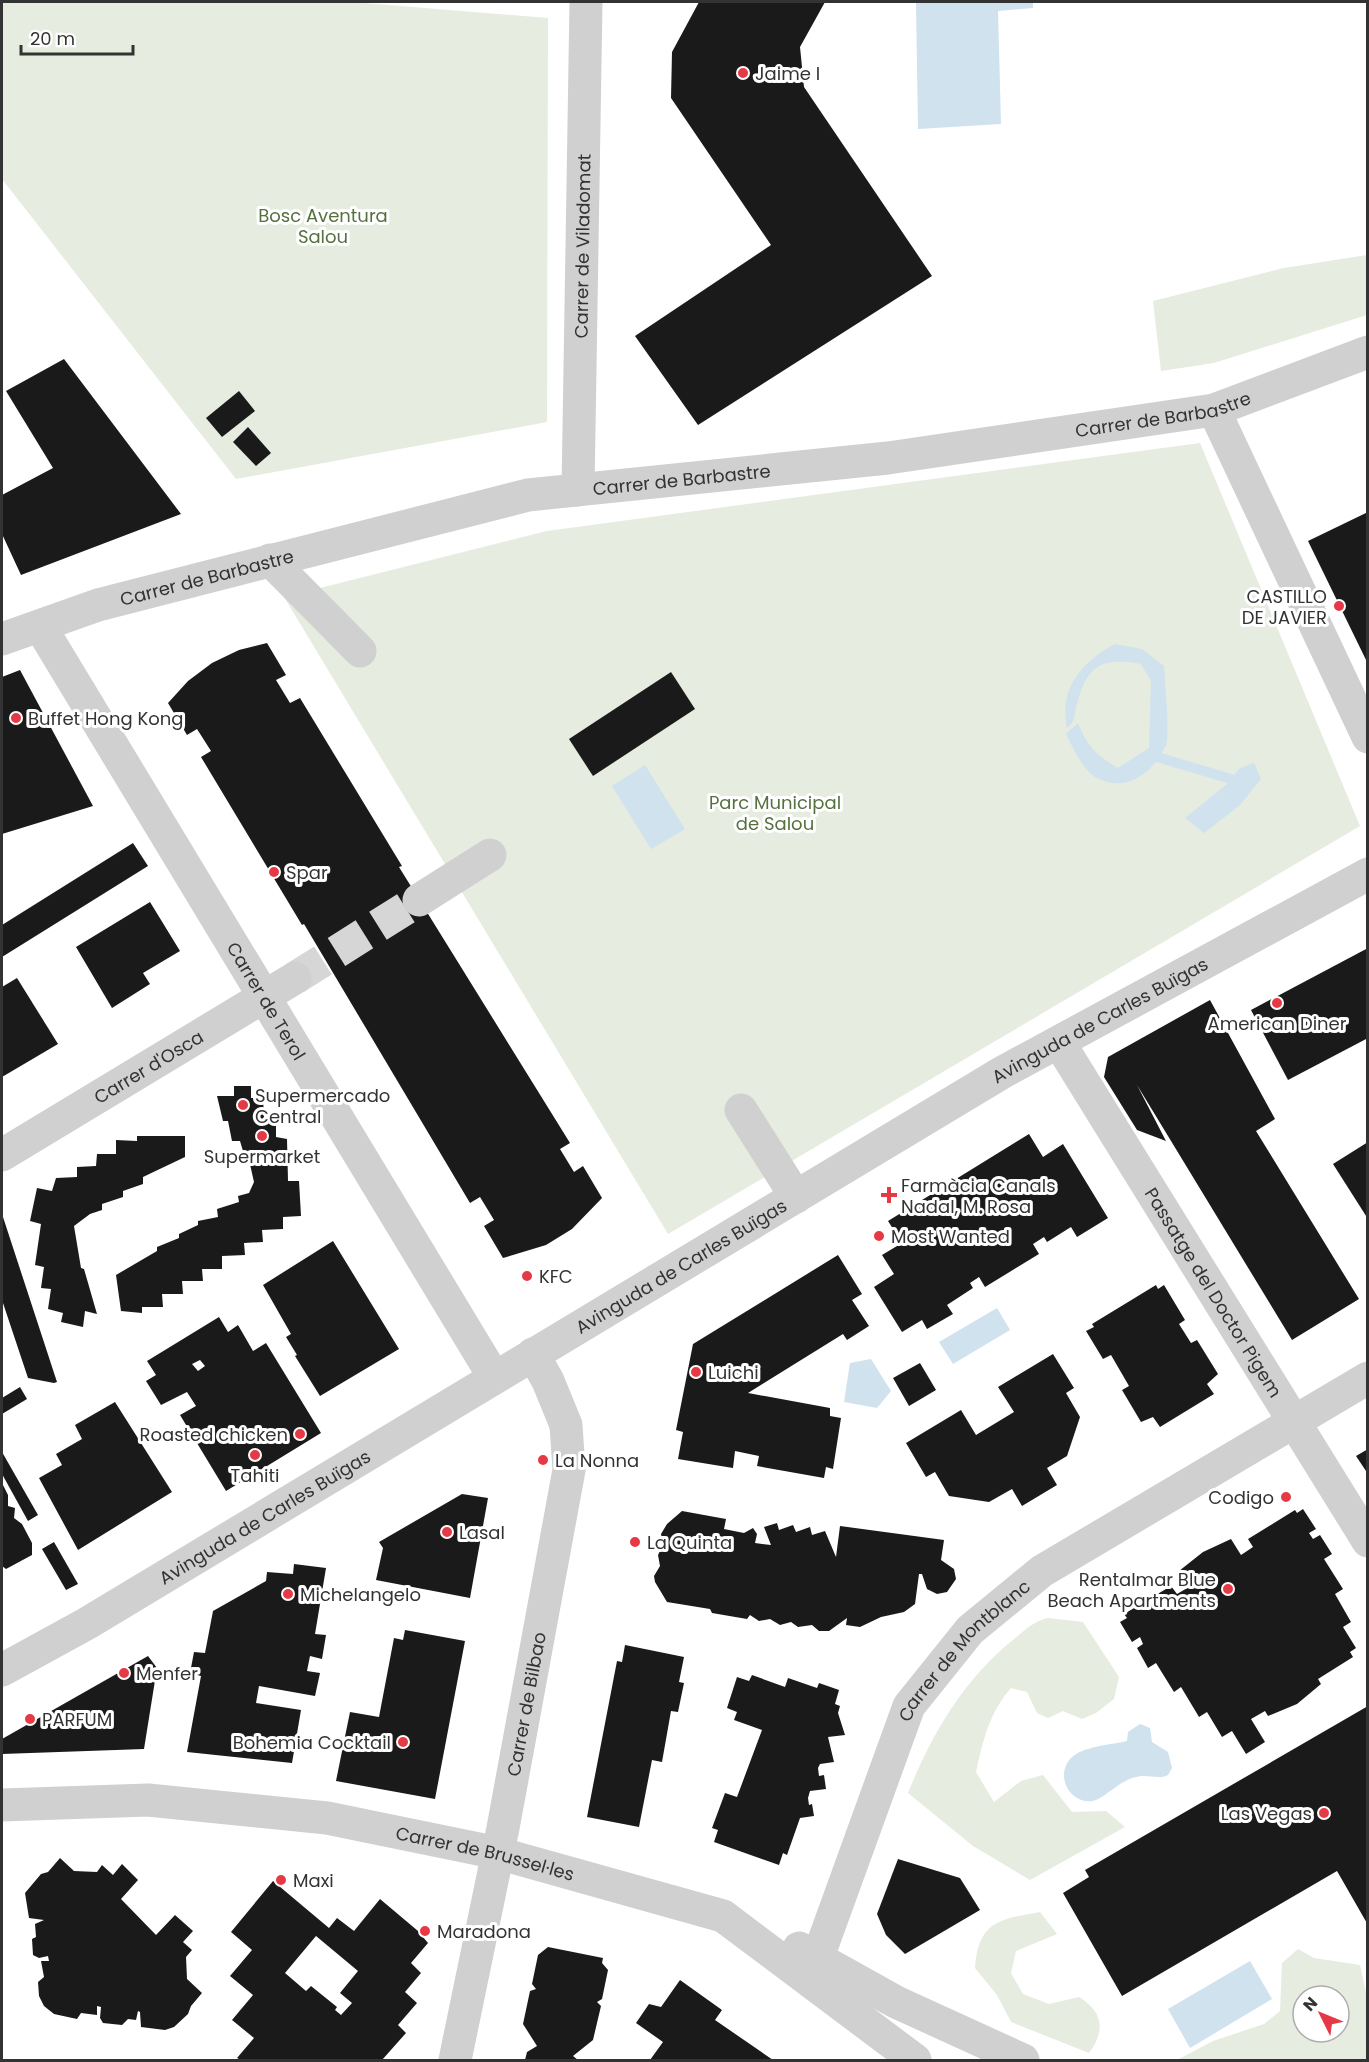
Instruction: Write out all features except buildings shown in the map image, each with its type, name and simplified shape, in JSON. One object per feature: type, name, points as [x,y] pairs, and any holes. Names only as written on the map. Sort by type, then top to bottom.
[{"type":"street","name":"Carrer de Viladomat","points":[[578,490],[586,2]]},
{"type":"street","name":"Carrer de Barbastre","points":[[2,639],[98,604],[528,495],[888,458],[1214,410],[1368,352]]},
{"type":"street","points":[[1214,410],[1368,737]]},
{"type":"street","points":[[270,560],[360,651]]},
{"type":"street","name":"Carrer de Terol","points":[[40,626],[266,996],[494,1377]]},
{"type":"street","points":[[419,900],[490,855]]},
{"type":"street","name":"Avinguda de Carles Buïgas","points":[[2,1670],[86,1624],[1003,1072],[1060,1044],[1368,874]]},
{"type":"street","name":"Carrer d'Osca","points":[[2,1155],[295,978]]},
{"type":"street","name":"Passatge del Doctor Pigem","points":[[1060,1044],[1368,1541]]},
{"type":"street","points":[[741,1110],[796,1197]]},
{"type":"street","name":"Carrer de Bilbao","points":[[456,2061],[498,1853],[569,1470],[566,1425],[548,1381],[533,1354]]},
{"type":"street","name":"Carrer de Montblanc","points":[[818,1958],[909,1706],[970,1630],[1042,1571],[1368,1378]]},
{"type":"street","name":"Carrer de Brussel·les","points":[[2,1805],[148,1800],[327,1818],[498,1853],[723,1916],[915,2061]]},
{"type":"street","points":[[723,1916],[778,1937],[896,2002],[1023,2061]]},
{"type":"green space","name":"Bosc Aventura Salou","points":[[2,2],[352,2],[548,18],[547,422],[236,479],[2,179]]},
{"type":"green space","points":[[1367,255],[1367,315],[1214,363],[1161,371],[1153,301],[1284,268]]},
{"type":"green space","name":"Parc Municipal de Salou","points":[[1200,443],[1360,826],[668,1234],[284,597],[547,531]]},
{"type":"green space","points":[[1048,1618],[1083,1622],[1119,1677],[1114,1699],[1096,1713],[1082,1719],[1063,1711],[1048,1718],[1037,1713],[1027,1692],[1011,1688],[992,1717],[984,1738],[976,1772],[994,1802],[1021,1781],[1043,1775],[1072,1812],[1106,1811],[1125,1827],[1030,1880],[973,1846],[908,1793],[939,1729],[964,1690],[979,1672],[1014,1639],[1034,1624]]},
{"type":"green space","points":[[1040,1912],[1057,1934],[1016,1951],[1011,1973],[1023,1994],[1049,2004],[1079,1997],[1093,2009],[1100,2029],[1089,2053],[1011,2022],[997,1995],[975,1968],[977,1952],[987,1931],[1003,1920]]},
{"type":"green space","points":[[1298,1949],[1314,1958],[1360,1965],[1367,1997],[1367,2060],[1177,2060],[1213,2041],[1264,2024],[1280,2011],[1282,1963]]},
{"type":"water","points":[[916,2],[1033,2],[1033,8],[998,11],[1001,124],[918,129]]},
{"type":"water","points":[[1115,644],[1142,649],[1164,666],[1167,720],[1167,740],[1161,755],[1138,778],[1119,783],[1108,782],[1092,775],[1079,759],[1066,734],[1078,723],[1093,750],[1118,768],[1149,748],[1151,681],[1141,664],[1115,662],[1096,668],[1084,683],[1074,719],[1067,728],[1065,713],[1066,700],[1076,677],[1092,659]]},
{"type":"water","points":[[1254,763],[1261,779],[1240,805],[1204,833],[1185,818],[1226,785],[1240,768]]},
{"type":"water","points":[[645,765],[685,829],[651,849],[612,786]]},
{"type":"water","points":[[997,1308],[1010,1330],[953,1364],[939,1342]]},
{"type":"water","points":[[871,1359],[891,1391],[877,1408],[844,1402],[850,1363]]},
{"type":"water","points":[[1140,1724],[1150,1728],[1152,1742],[1168,1752],[1172,1768],[1168,1775],[1140,1776],[1129,1779],[1092,1801],[1084,1801],[1071,1794],[1067,1788],[1064,1773],[1070,1759],[1082,1751],[1127,1741],[1128,1732]]},
{"type":"water","points":[[1250,1961],[1272,1999],[1190,2048],[1168,2009]]},
{"type":"waterway","points":[[1157,757],[1231,779]]},
{"type":"tunnel","points":[[295,978],[419,900]]},
{"type":"place","name":"Jaime I","points":[[743,73]]},
{"type":"place","name":"CASTILLO DE JAVIER","points":[[1339,606]]},
{"type":"place","name":"Buffet Hong Kong","points":[[16,718]]},
{"type":"place","name":"Spar","points":[[274,872]]},
{"type":"place","name":"American Diner","points":[[1277,1003]]},
{"type":"place","name":"Supermercado Central","points":[[243,1105]]},
{"type":"place","name":"Supermarket","points":[[262,1136]]},
{"type":"place","name":"Farmàcia Canals Nadal, M. Rosa","points":[[889,1195]]},
{"type":"place","name":"Most Wanted","points":[[879,1236]]},
{"type":"place","name":"KFC","points":[[527,1276]]},
{"type":"place","name":"Luichi","points":[[696,1372]]},
{"type":"place","name":"Roasted chicken","points":[[300,1434]]},
{"type":"place","name":"Tahiti","points":[[255,1455]]},
{"type":"place","name":"La Nonna","points":[[543,1460]]},
{"type":"place","name":"Codigo","points":[[1286,1497]]},
{"type":"place","name":"Lasal","points":[[447,1532]]},
{"type":"place","name":"La Quinta","points":[[635,1542]]},
{"type":"place","name":"Rentalmar Blue Beach Apartments","points":[[1228,1589]]},
{"type":"place","name":"Michelangelo","points":[[288,1594]]},
{"type":"place","name":"Menfer","points":[[124,1673]]},
{"type":"place","name":"PARFUM","points":[[30,1719]]},
{"type":"place","name":"Bohemia Cocktail","points":[[403,1742]]},
{"type":"place","name":"Las Vegas","points":[[1324,1813]]},
{"type":"place","name":"Maxi","points":[[281,1880]]},
{"type":"place","name":"Maradona","points":[[425,1931]]}]
